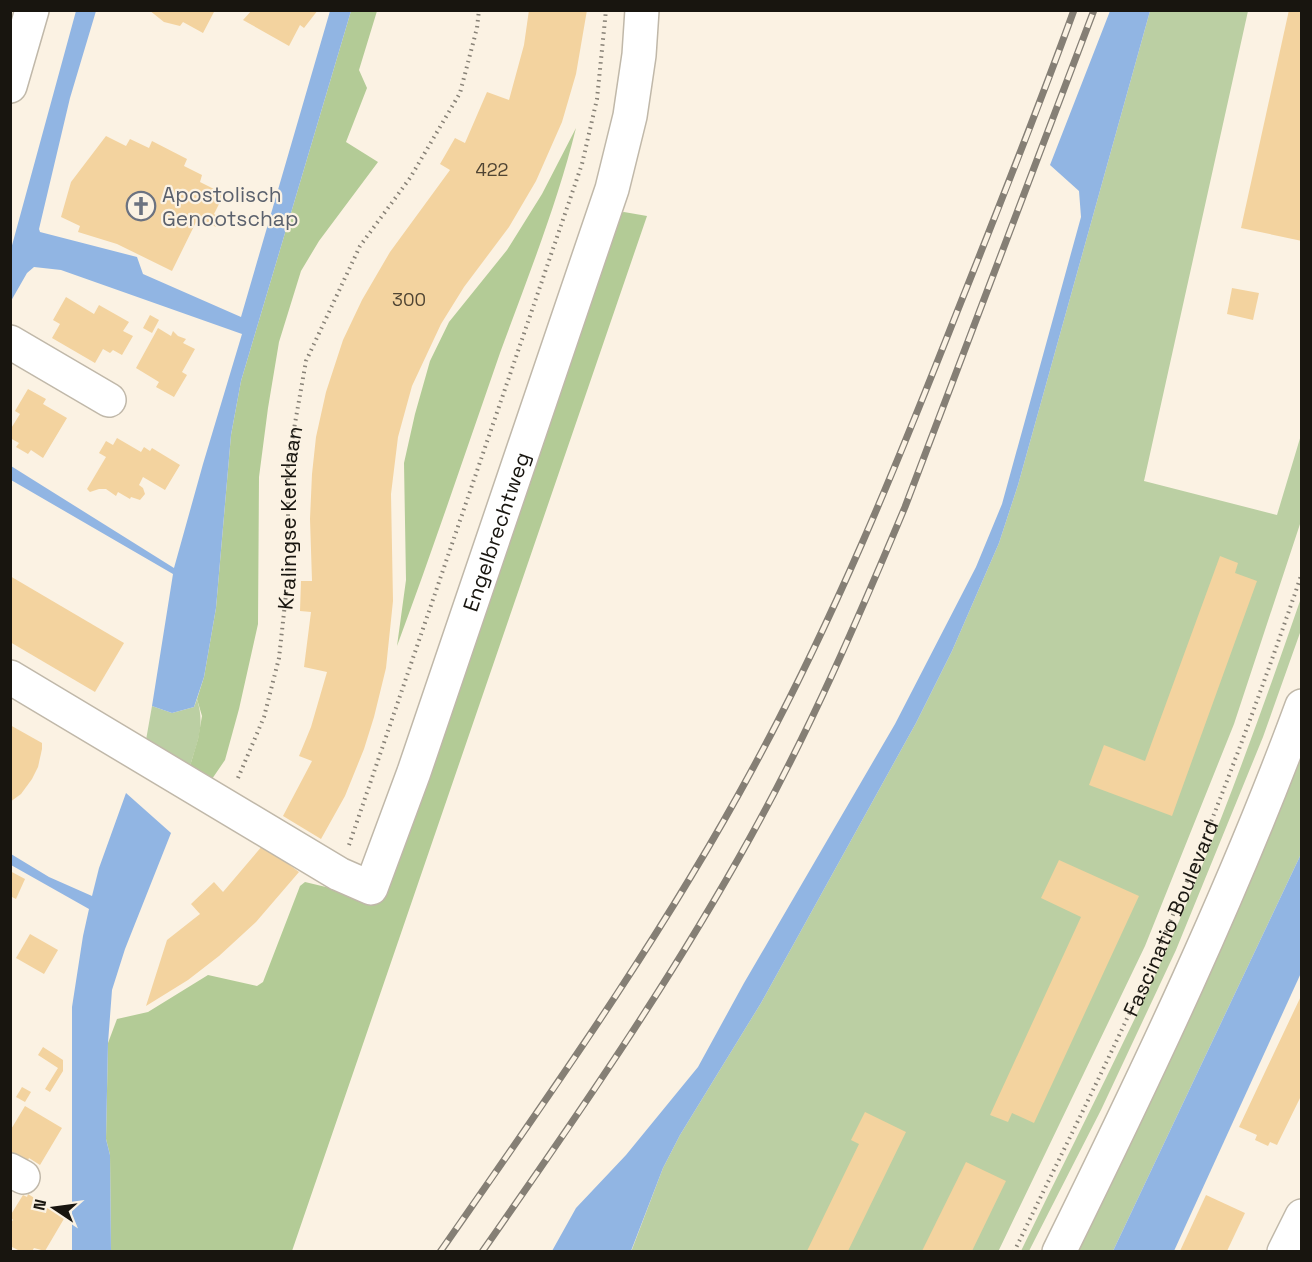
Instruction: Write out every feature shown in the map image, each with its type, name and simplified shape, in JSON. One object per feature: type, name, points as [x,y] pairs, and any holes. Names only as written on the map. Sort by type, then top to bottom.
[{"type":"street","points":[[10,86],[32,10]]},
{"type":"street","name":"Engelbrechtweg","points":[[226,807],[339,874],[371,888],[414,772],[612,189],[630,116],[639,55],[642,10]]},
{"type":"street","points":[[10,342],[109,400]]},
{"type":"street","points":[[10,677],[226,807]]},
{"type":"street","name":"Fascinatio Boulevard","points":[[1059,1251],[1134,1100],[1191,973],[1254,829],[1302,706]]},
{"type":"street","points":[[1284,1251],[1302,1216]]},
{"type":"path","name":"Kralingse Kerklaan","points":[[226,807],[264,717],[279,658],[288,576],[288,463],[306,361],[360,246],[410,178],[460,93],[477,28],[479,10]]},
{"type":"path","points":[[339,874],[582,164],[597,99],[606,10]]},
{"type":"path","name":"Fascinatio Boulevard","points":[[1014,1251],[1156,955],[1192,871],[1230,777],[1302,573]]},
{"type":"green space","points":[[351,11],[377,11],[359,70],[367,88],[346,142],[378,162],[319,241],[301,271],[279,342],[259,477],[258,624],[225,760],[212,779],[190,766],[202,716],[197,699],[204,677],[216,608],[231,435],[241,381]]},
{"type":"green space","points":[[1150,11],[1248,11],[1144,481],[1277,515],[1301,435],[1301,521],[1234,724],[1145,946],[998,1252],[631,1252],[663,1168],[680,1135],[761,1003],[916,723],[952,651],[999,543],[1018,485]]},
{"type":"green space","points":[[576,128],[551,214],[397,646],[406,580],[404,463],[430,361],[449,322],[507,250],[542,194]]},
{"type":"green space","points":[[624,212],[647,216],[292,1251],[111,1251],[110,1155],[106,1139],[108,1043],[117,1019],[148,1012],[208,975],[257,986],[263,982],[300,886],[305,882],[351,893],[388,800],[586,221]]},
{"type":"green space","points":[[1301,598],[1301,630],[1263,737],[1176,950],[1101,1110],[1029,1251],[1021,1251],[1175,932],[1232,790]]},
{"type":"green space","points":[[197,699],[200,725],[190,766],[146,740],[152,706],[172,713],[194,707]]},
{"type":"green space","points":[[1301,741],[1301,854],[1113,1251],[1075,1252]]},
{"type":"water","points":[[76,11],[96,11],[70,98],[40,232],[137,257],[143,274],[241,317],[330,11],[351,11],[241,381],[231,435],[216,608],[204,677],[194,707],[172,713],[152,706],[173,574],[11,480],[11,466],[174,568],[242,334],[61,270],[34,267],[27,273],[11,301],[11,249]]},
{"type":"water","points":[[1110,11],[1150,11],[1018,485],[999,543],[952,651],[916,723],[761,1003],[680,1135],[663,1168],[631,1251],[552,1251],[576,1208],[626,1155],[698,1067],[744,983],[895,724],[976,567],[1002,504],[1081,217],[1079,191],[1050,165]]},
{"type":"water","points":[[126,793],[171,833],[125,949],[112,990],[108,1043],[106,1139],[110,1155],[111,1251],[72,1251],[72,1007],[89,909],[11,865],[11,854],[49,877],[92,896],[99,868]]},
{"type":"water","points":[[1301,854],[1301,973],[1174,1251],[1113,1251]]},
{"type":"building","points":[[149,10],[215,10],[203,33],[183,22],[180,26],[164,22]]},
{"type":"building","points":[[252,10],[318,10],[304,28],[300,25],[289,46],[243,20]]},
{"type":"building","points":[[529,10],[587,10],[576,74],[562,122],[536,181],[509,227],[464,287],[441,324],[412,386],[398,437],[391,494],[393,601],[386,668],[364,749],[345,796],[321,839],[283,816],[312,761],[299,756],[311,727],[327,672],[304,667],[311,612],[300,611],[301,581],[312,581],[310,519],[312,474],[316,437],[326,392],[343,340],[362,300],[390,252],[450,170],[440,164],[455,138],[465,143],[487,92],[509,100],[524,45]]},
{"type":"building","points":[[1289,10],[1302,10],[1302,241],[1241,228]]},
{"type":"building","name":"Apostolisch Genootschap","points":[[106,136],[126,146],[130,139],[149,148],[152,141],[187,159],[184,166],[202,175],[200,182],[224,194],[214,214],[221,218],[216,227],[198,218],[172,271],[117,244],[78,232],[80,226],[61,217],[71,182]]},
{"type":"building","points":[[1232,288],[1259,293],[1253,320],[1227,314]]},
{"type":"building","points":[[66,297],[94,314],[99,305],[129,322],[123,331],[133,336],[122,355],[113,350],[110,353],[103,349],[95,363],[52,338],[60,324],[53,320]]},
{"type":"building","points":[[150,315],[159,320],[152,333],[143,328]]},
{"type":"building","points":[[158,328],[171,336],[173,331],[186,339],[183,343],[195,349],[182,372],[187,375],[174,397],[156,387],[159,382],[136,368]]},
{"type":"building","points":[[28,389],[46,399],[43,404],[67,418],[43,458],[31,450],[28,454],[16,447],[19,443],[10,438],[10,430],[20,414],[15,411]]},
{"type":"building","points":[[117,438],[141,452],[144,447],[150,451],[152,448],[180,465],[165,490],[143,477],[139,485],[145,494],[140,500],[131,497],[130,499],[118,492],[116,496],[106,489],[90,492],[87,489],[106,457],[99,453],[106,441],[113,445]]},
{"type":"building","points":[[1220,556],[1238,563],[1235,573],[1257,581],[1172,816],[1089,785],[1104,745],[1145,761]]},
{"type":"building","points":[[10,576],[124,643],[95,692],[10,642]]},
{"type":"building","points":[[10,725],[42,743],[42,749],[38,767],[32,779],[21,794],[10,802]]},
{"type":"building","points":[[263,845],[299,872],[256,922],[219,956],[188,980],[146,1006],[167,940],[200,914],[191,904],[214,882],[223,892]]},
{"type":"building","points":[[1059,860],[1139,896],[1034,1123],[1012,1113],[1008,1122],[990,1115],[1081,917],[1041,898]]},
{"type":"building","points":[[10,871],[25,879],[16,899],[10,896]]},
{"type":"building","points":[[30,934],[58,950],[44,974],[16,958]]},
{"type":"building","points":[[1302,994],[1302,1094],[1277,1145],[1270,1142],[1268,1146],[1255,1140],[1257,1135],[1239,1127]]},
{"type":"building","points":[[43,1047],[63,1060],[63,1071],[50,1092],[45,1089],[58,1068],[38,1055]]},
{"type":"building","points":[[22,1087],[31,1092],[25,1102],[16,1097]]},
{"type":"building","points":[[25,1106],[62,1128],[40,1165],[29,1158],[27,1162],[10,1152],[10,1131]]},
{"type":"building","points":[[865,1112],[906,1132],[848,1251],[807,1251],[859,1144],[851,1140]]},
{"type":"building","points":[[966,1162],[1006,1181],[972,1251],[922,1251]]},
{"type":"building","points":[[28,1194],[65,1217],[45,1251],[34,1248],[32,1251],[20,1251],[10,1246],[10,1224],[13,1220],[10,1216],[23,1195],[27,1197]]},
{"type":"building","points":[[1206,1195],[1245,1213],[1227,1251],[1180,1251]]},
{"type":"railway","points":[[440,1252],[643,954],[718,831],[782,713],[837,600],[887,486],[1002,199],[1074,10]]},
{"type":"railway","points":[[482,1252],[588,1099],[689,943],[751,836],[793,756],[851,632],[905,507],[1094,10]]},
{"type":"place","name":"Apostolisch Genootschap","points":[[141,206]]}]
